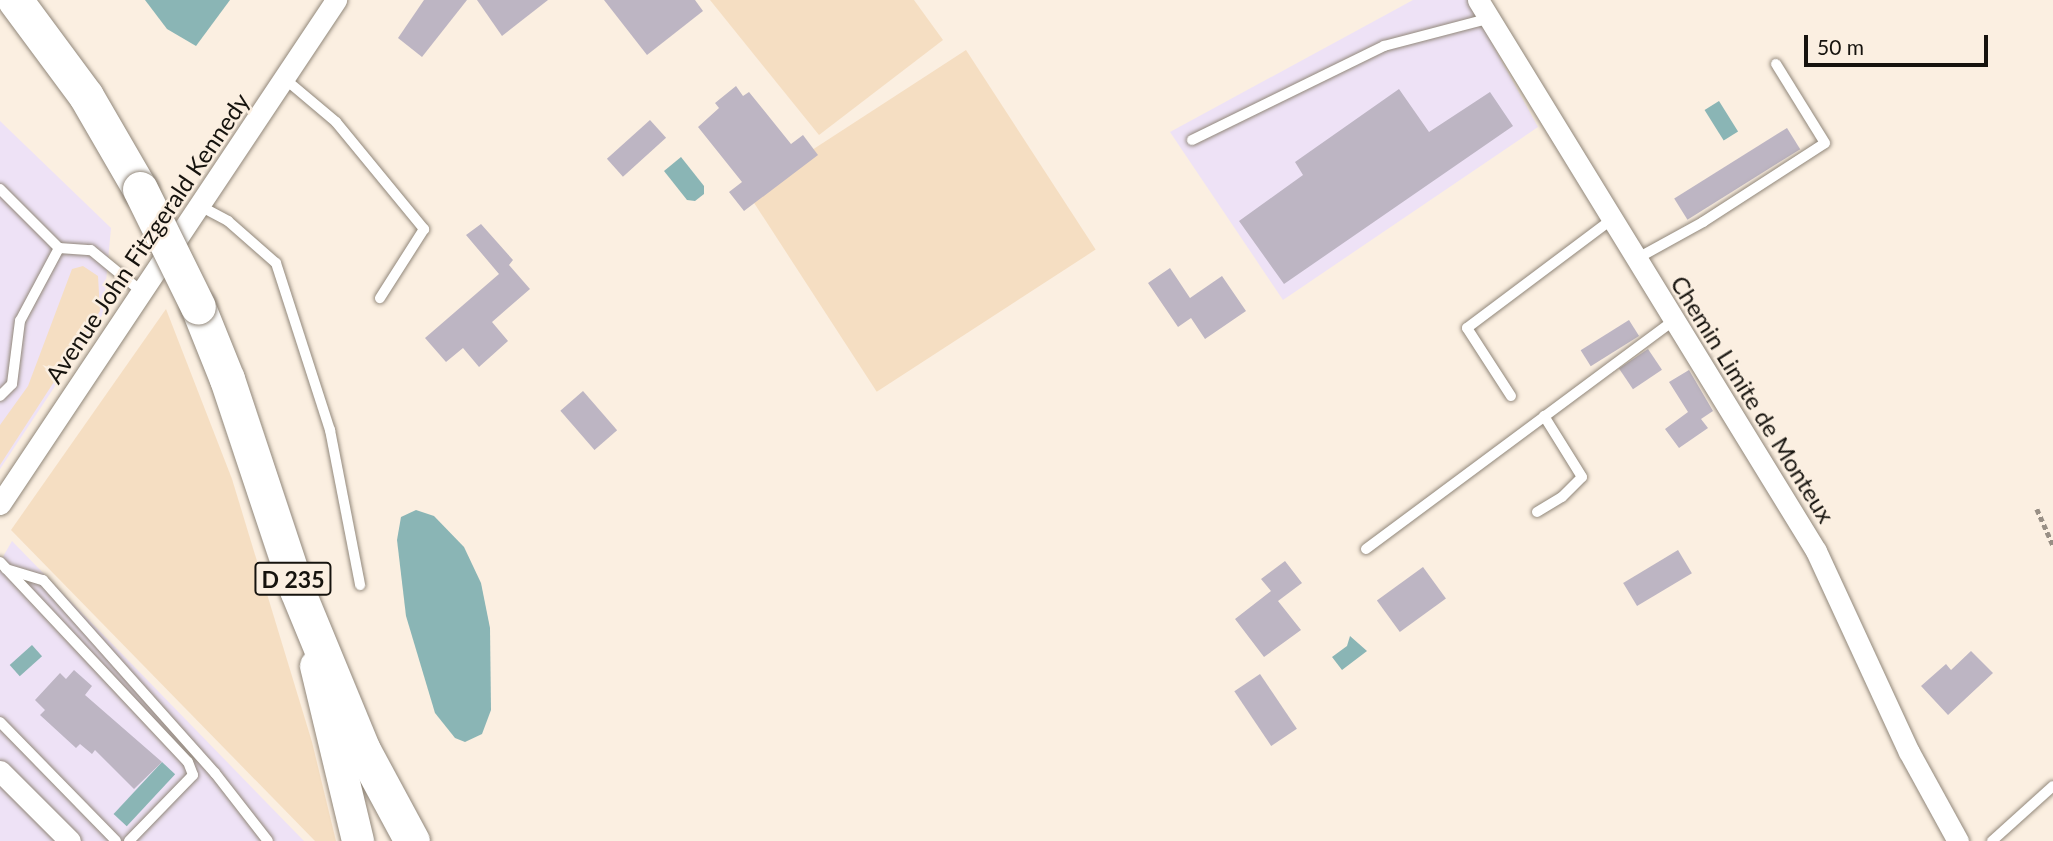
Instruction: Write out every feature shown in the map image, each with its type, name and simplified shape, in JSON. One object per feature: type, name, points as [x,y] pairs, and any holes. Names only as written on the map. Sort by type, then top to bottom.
[{"type":"main road","name":"D 235","points":[[15,0],[86,96],[141,189],[198,307],[228,379],[297,590],[363,750],[412,841]]},
{"type":"main road","points":[[297,590],[358,841]]},
{"type":"street","name":"Avenue John Fitzgerald Kennedy","points":[[0,504],[336,0]]},
{"type":"street","name":"Chemin Limite de Monteux","points":[[1482,10],[1816,551],[1909,752],[1958,841]]},
{"type":"street","points":[[0,771],[70,841]]},
{"type":"lane","points":[[1192,140],[1384,46],[1482,10]]},
{"type":"lane","points":[[1636,259],[1703,222],[1825,143],[1776,64]]},
{"type":"lane","points":[[285,79],[336,122],[424,229],[380,298]]},
{"type":"lane","points":[[0,188],[59,248],[91,250],[142,292]]},
{"type":"lane","points":[[200,206],[228,221],[276,263],[330,430],[360,585]]},
{"type":"lane","points":[[1511,396],[1467,328],[1611,220]]},
{"type":"lane","points":[[0,396],[12,384],[20,321],[59,248]]},
{"type":"lane","points":[[1366,550],[1673,321]]},
{"type":"lane","points":[[1536,512],[1562,497],[1582,477],[1544,416]]},
{"type":"lane","points":[[3,565],[188,762],[192,775],[130,841]]},
{"type":"lane","points":[[3,565],[43,580],[215,773],[268,841]]},
{"type":"lane","points":[[0,722],[116,841]]},
{"type":"lane","points":[[1992,841],[2053,786]]},
{"type":"path","points":[[2037,509],[2053,545]]},
{"type":"shaded area","points":[[710,0],[914,0],[943,40],[819,135]]},
{"type":"shaded area","points":[[1413,0],[1468,0],[1538,127],[1283,300],[1170,132]]},
{"type":"shaded area","points":[[966,50],[1096,250],[877,392],[747,192]]},
{"type":"shaded area","points":[[0,121],[111,228],[103,314],[0,469]]},
{"type":"shaded area","points":[[83,266],[98,276],[100,311],[0,465],[0,425],[28,386],[72,269]]},
{"type":"shaded area","points":[[166,309],[232,479],[312,742],[336,841],[315,841],[11,530]]},
{"type":"shaded area","points":[[12,541],[304,841],[0,841],[0,562]]},
{"type":"water","points":[[145,0],[230,0],[196,46],[167,29]]},
{"type":"water","points":[[1719,101],[1738,132],[1724,141],[1705,110]]},
{"type":"water","points":[[681,157],[704,186],[704,194],[695,201],[687,200],[664,171]]},
{"type":"water","points":[[416,510],[434,516],[464,547],[481,583],[490,628],[491,710],[482,734],[465,742],[455,738],[435,713],[406,616],[397,540],[401,517]]},
{"type":"water","points":[[1350,636],[1367,651],[1342,670],[1332,657],[1347,646]]},
{"type":"water","points":[[32,645],[42,656],[20,676],[10,665]]},
{"type":"water","points":[[162,762],[175,774],[127,826],[114,814]]},
{"type":"building","points":[[424,0],[467,0],[422,57],[398,38]]},
{"type":"building","points":[[477,0],[548,0],[502,36]]},
{"type":"building","points":[[604,0],[695,0],[703,11],[647,55]]},
{"type":"building","points":[[736,86],[743,96],[749,92],[791,144],[803,135],[818,155],[744,211],[729,192],[742,182],[698,127],[719,108],[715,103]]},
{"type":"building","points":[[1399,89],[1429,132],[1490,92],[1513,126],[1284,284],[1239,221],[1303,175],[1295,162]]},
{"type":"building","points":[[650,120],[666,138],[623,177],[607,159]]},
{"type":"building","points":[[1787,128],[1800,149],[1687,220],[1674,198]]},
{"type":"building","points":[[481,224],[513,260],[509,265],[530,289],[492,322],[508,341],[479,367],[463,348],[446,362],[425,338],[499,274],[466,235]]},
{"type":"building","points":[[1170,268],[1190,298],[1222,276],[1246,311],[1205,339],[1191,318],[1178,327],[1148,283]]},
{"type":"building","points":[[1629,320],[1639,336],[1591,366],[1581,350]]},
{"type":"building","points":[[1648,349],[1662,370],[1633,389],[1619,369]]},
{"type":"building","points":[[1689,370],[1713,411],[1701,419],[1708,428],[1679,448],[1665,429],[1688,412],[1669,382]]},
{"type":"building","points":[[583,391],[617,430],[594,450],[560,411]]},
{"type":"building","points":[[1678,550],[1692,573],[1637,606],[1623,583]]},
{"type":"building","points":[[1285,561],[1302,583],[1278,601],[1301,630],[1264,657],[1235,619],[1271,591],[1261,579]]},
{"type":"building","points":[[1423,567],[1446,599],[1400,632],[1377,601]]},
{"type":"building","points":[[1971,651],[1993,673],[1948,715],[1921,686],[1946,664],[1951,670]]},
{"type":"building","points":[[74,670],[92,686],[85,695],[162,762],[134,789],[95,750],[92,754],[80,744],[76,748],[40,715],[45,710],[35,700],[60,673],[66,679]]},
{"type":"building","points":[[1260,674],[1297,729],[1271,746],[1234,691]]}]
